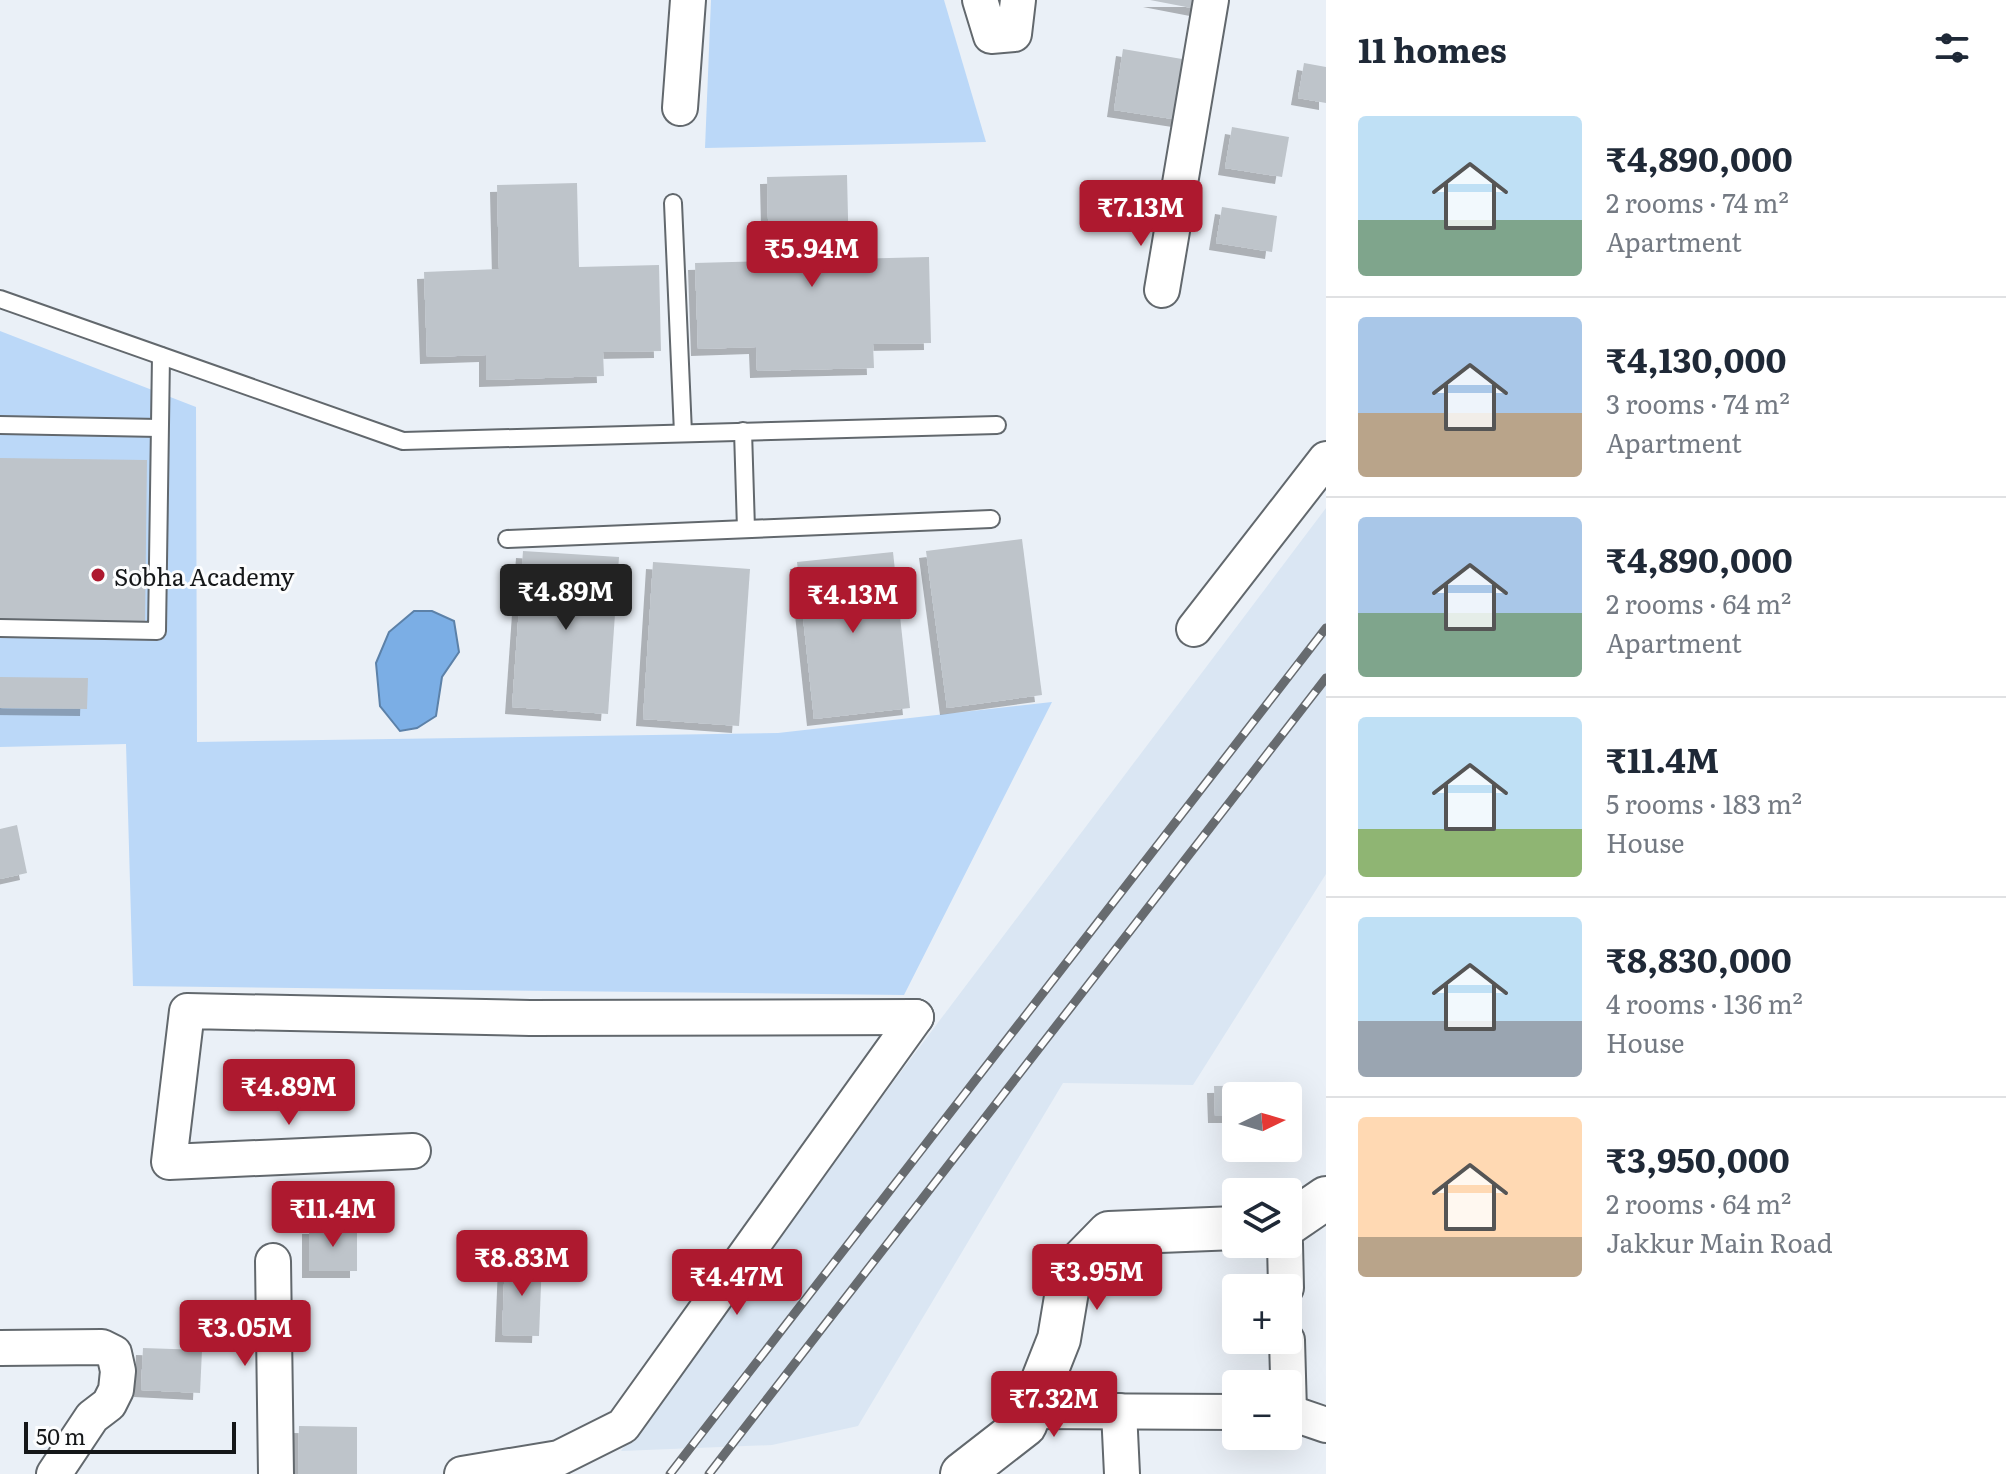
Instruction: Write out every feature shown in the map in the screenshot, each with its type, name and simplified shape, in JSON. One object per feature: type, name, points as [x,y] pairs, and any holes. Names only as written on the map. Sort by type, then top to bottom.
[{"type":"street","points":[[680,108],[688,0]]},
{"type":"street","points":[[980,0],[991,36],[1014,34],[1018,0]]},
{"type":"street","points":[[1162,290],[1211,0]]},
{"type":"street","points":[[1194,629],[1326,459]]},
{"type":"street","points":[[413,1151],[169,1162],[187,1011],[530,1018],[916,1017],[623,1426],[559,1458],[462,1474]]},
{"type":"street","points":[[1302,1214],[1326,1198]]},
{"type":"street","points":[[962,1474],[1025,1425],[1059,1339],[1070,1273],[1109,1233],[1222,1229]]},
{"type":"street","points":[[273,1261],[276,1474]]},
{"type":"street","points":[[0,1348],[102,1347],[114,1353],[118,1371],[116,1390],[109,1404],[92,1417],[54,1474]]},
{"type":"street","points":[[1030,1411],[1222,1412]]},
{"type":"street","points":[[1119,1411],[1122,1474]]},
{"type":"street","points":[[1302,1417],[1326,1425]]},
{"type":"lane","points":[[673,203],[683,433]]},
{"type":"lane","points":[[0,299],[403,441],[997,425]]},
{"type":"lane","points":[[0,628],[157,631],[161,356]]},
{"type":"lane","points":[[0,425],[159,428]]},
{"type":"lane","points":[[743,431],[746,529]]},
{"type":"lane","points":[[507,539],[991,519]]},
{"type":"shaded area","points":[[711,0],[944,0],[986,142],[705,148]]},
{"type":"shaded area","points":[[0,331],[196,407],[197,742],[778,733],[1052,702],[904,995],[133,986],[126,744],[0,747]]},
{"type":"shaded area","points":[[1326,508],[1326,874],[1193,1085],[1063,1083],[858,1426],[772,1445],[621,1451],[894,1081]]},
{"type":"water","points":[[414,611],[432,611],[454,621],[459,652],[442,677],[436,716],[417,728],[400,731],[380,706],[376,663],[389,632]]},
{"type":"building","points":[[1150,0],[1203,0],[1202,10]]},
{"type":"building","points":[[1123,49],[1188,60],[1179,120],[1114,110]]},
{"type":"building","points":[[1304,63],[1326,67],[1326,103],[1298,98]]},
{"type":"building","points":[[1232,127],[1289,137],[1282,177],[1225,168]]},
{"type":"building","points":[[847,175],[849,259],[929,257],[931,343],[873,344],[874,368],[757,371],[756,347],[698,349],[695,263],[769,261],[767,177]]},
{"type":"building","points":[[577,183],[579,267],[659,265],[661,351],[603,352],[604,376],[486,380],[486,355],[427,357],[424,272],[499,269],[497,185]]},
{"type":"building","points":[[1222,207],[1277,216],[1272,252],[1216,243]]},
{"type":"building","points":[[0,458],[147,460],[145,624],[0,622]]},
{"type":"building","points":[[1022,539],[1042,695],[947,708],[926,551]]},
{"type":"building","points":[[523,551],[619,557],[608,714],[512,707]]},
{"type":"building","points":[[893,552],[910,708],[814,719],[797,562]]},
{"type":"building","points":[[653,562],[750,569],[739,726],[643,719]]},
{"type":"building","points":[[0,677],[88,678],[87,709],[0,708]]},
{"type":"building","points":[[17,825],[27,873],[0,879],[0,829]]},
{"type":"building","points":[[1214,1086],[1222,1086],[1222,1116],[1215,1116]]},
{"type":"building","points":[[309,1227],[357,1227],[357,1271],[309,1271]]},
{"type":"building","points":[[505,1259],[542,1260],[539,1336],[502,1335]]},
{"type":"building","points":[[143,1348],[202,1350],[200,1393],[141,1390]]},
{"type":"building","points":[[299,1426],[357,1427],[357,1474],[298,1474]]},
{"type":"railway","points":[[670,1474],[1326,628]]},
{"type":"railway","points":[[709,1474],[1326,678]]},
{"type":"place","name":"Sobha Academy","points":[[98,575]]}]
